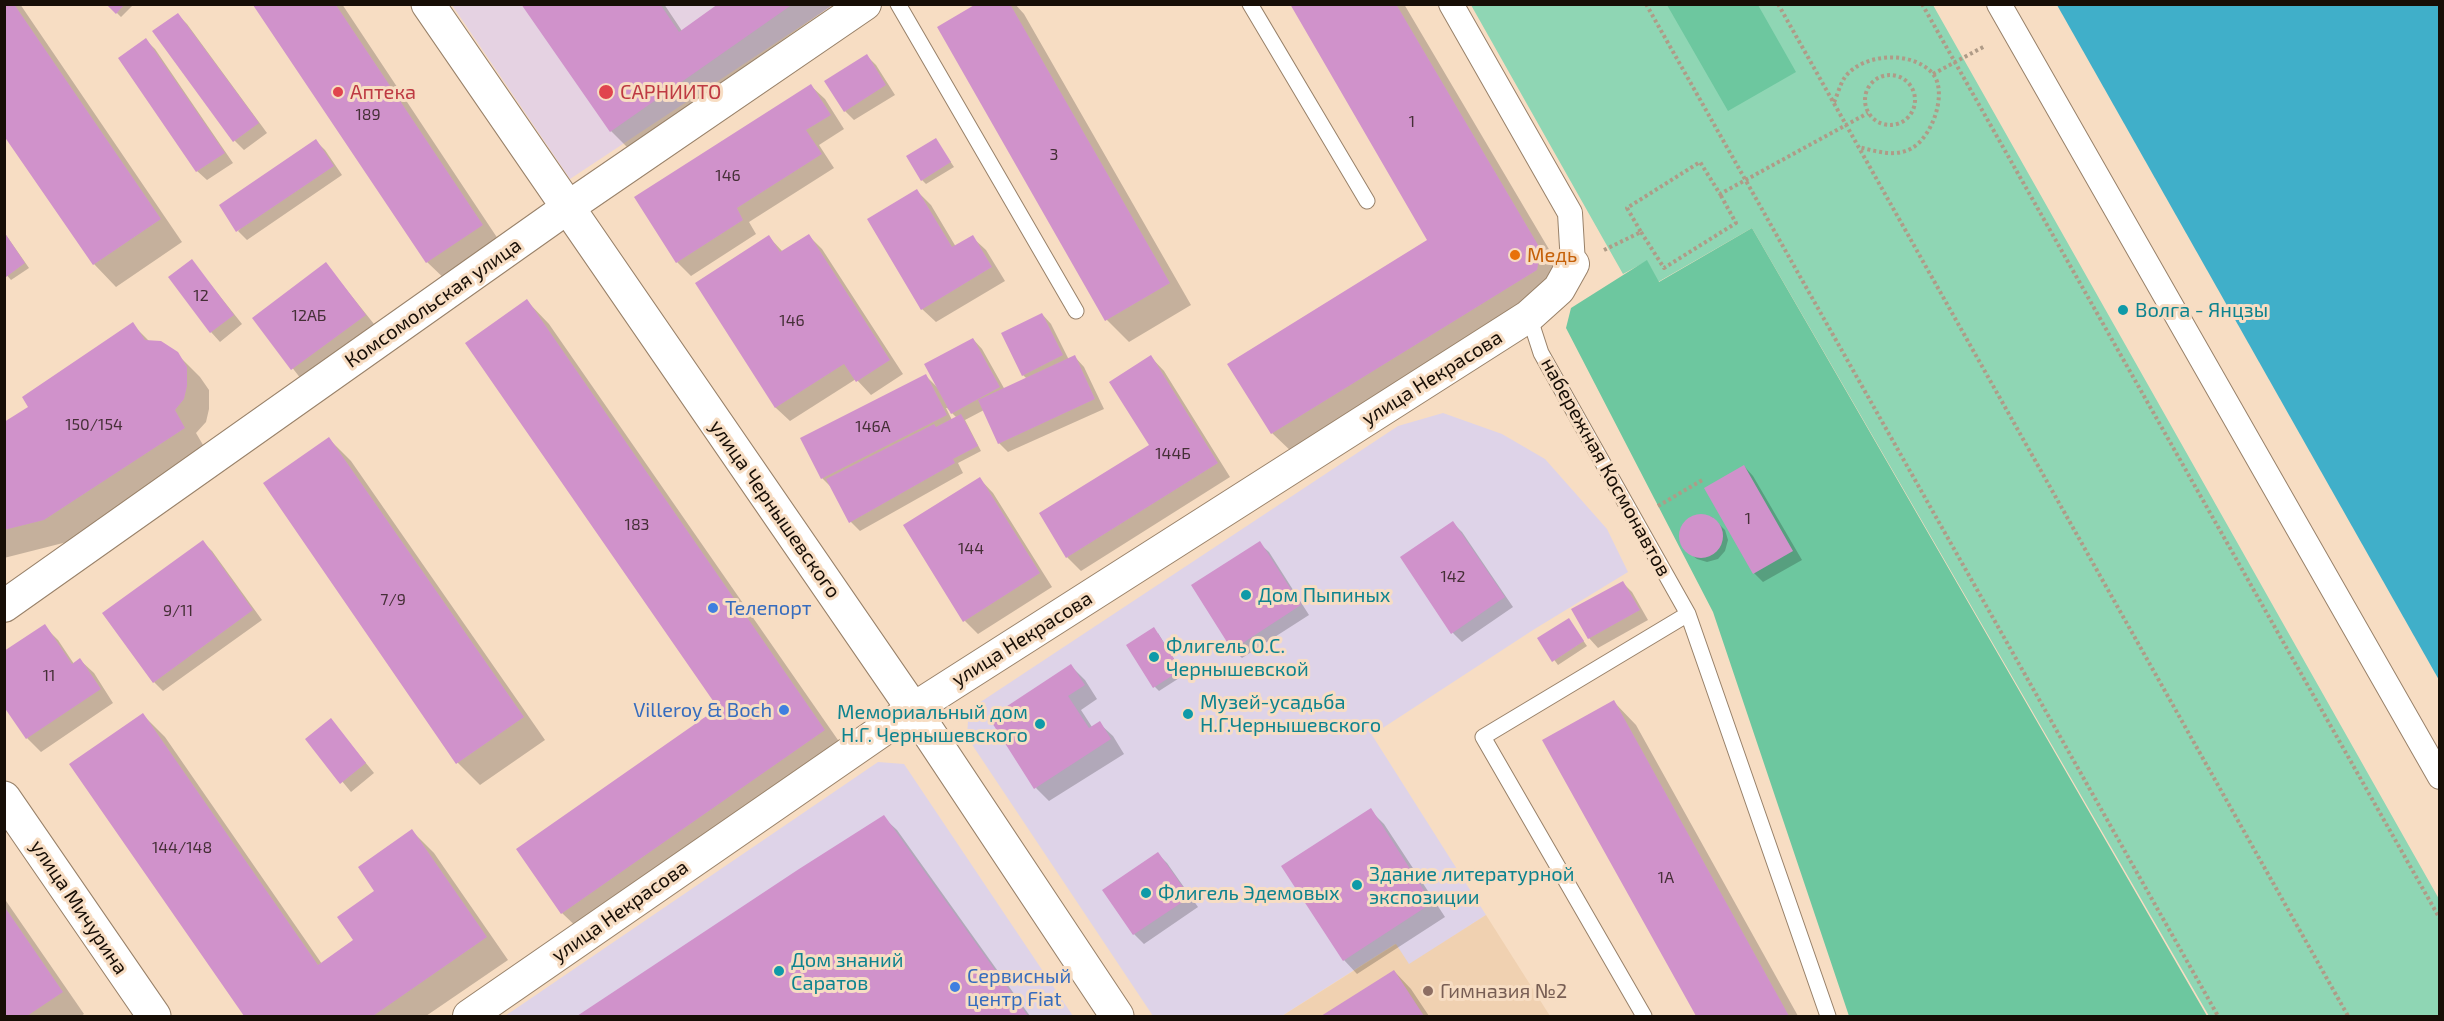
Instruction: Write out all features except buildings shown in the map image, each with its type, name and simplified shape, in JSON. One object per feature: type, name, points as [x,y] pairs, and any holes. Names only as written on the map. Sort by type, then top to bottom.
[{"type":"main road","name":"улица Чернышевского","points":[[428,4],[913,708],[1117,1017]]},
{"type":"main road","name":"улица Мичурина","points":[[4,798],[154,1017]]},
{"type":"street","name":"Комсомольская улица","points":[[4,606],[567,208],[865,4]]},
{"type":"street","points":[[1451,4],[1570,213],[1573,264]]},
{"type":"street","points":[[1999,4],[2439,777]]},
{"type":"street","name":"улица Некрасова","points":[[469,1017],[913,708],[1529,316],[1559,289],[1573,264]]},
{"type":"lane","points":[[898,4],[1076,311]]},
{"type":"lane","points":[[1250,4],[1367,201]]},
{"type":"lane","name":"набережная Космонавтов","points":[[1529,316],[1542,353],[1688,614],[1828,1017]]},
{"type":"lane","points":[[1644,1017],[1483,737],[1688,614]]},
{"type":"path","points":[[1646,4],[2218,1017]]},
{"type":"path","points":[[1778,4],[2348,1017]]},
{"type":"path","points":[[1922,4],[2439,919]]},
{"type":"path","points":[[1933,74],[1984,46]]},
{"type":"path","points":[[1834,103],[1846,76],[1868,60],[1886,57],[1901,58],[1915,62],[1933,74],[1939,92],[1935,116],[1926,134],[1912,148],[1887,154],[1858,147]]},
{"type":"path","points":[[1893,75],[1904,79],[1912,87],[1915,98],[1913,109],[1907,118],[1898,124],[1886,125],[1876,121],[1868,113],[1865,102],[1867,91],[1873,82],[1882,76],[1893,75]]},
{"type":"path","points":[[1720,194],[1868,113]]},
{"type":"path","points":[[1700,162],[1736,223],[1664,268],[1641,232],[1627,208],[1700,162]]},
{"type":"path","points":[[1573,264],[1641,232]]},
{"type":"path","points":[[1635,520],[1704,479]]},
{"type":"shaded area","name":"САРНИИТО","points":[[452,5],[833,5],[570,179]]},
{"type":"shaded area","name":"Музей-усадьба Н.Г.Чернышевского","points":[[1443,413],[1502,434],[1545,459],[1607,529],[1628,572],[1533,630],[1372,735],[1486,915],[1409,965],[1395,944],[1282,1016],[1153,1016],[967,737],[968,721],[973,707],[1398,426]]},
{"type":"shaded area","points":[[878,762],[904,764],[1073,1016],[505,1016]]},
{"type":"shaded area","name":"Гимназия №2","points":[[1486,915],[1550,1016],[1282,1016],[1396,944],[1409,964]]},
{"type":"green space","points":[[1471,5],[1933,5],[2439,899],[2439,1016],[2209,1016],[1752,228],[1658,282],[1647,261],[1623,274]]},
{"type":"green space","points":[[1667,5],[1758,5],[1796,72],[1728,111]]},
{"type":"green space","points":[[1752,228],[2207,1016],[1849,1016],[1713,612],[1566,328],[1571,308],[1647,260],[1659,282]]},
{"type":"water","points":[[2057,5],[2439,5],[2439,680]]},
{"type":"place","name":"Аптека","points":[[338,92]]},
{"type":"place","name":"САРНИИТО","points":[[606,92]]},
{"type":"place","name":"Медь","points":[[1515,255]]},
{"type":"place","name":"Волга - Янцзы","points":[[2123,310]]},
{"type":"place","name":"Дом Пыпиных","points":[[1246,595]]},
{"type":"place","name":"Телепорт","points":[[713,608]]},
{"type":"place","name":"Флигель О.С. Чернышевской","points":[[1154,657]]},
{"type":"place","name":"Villeroy & Boch","points":[[784,710]]},
{"type":"place","name":"Музей-усадьба Н.Г.Чернышевского","points":[[1188,714]]},
{"type":"place","name":"Мемориальный дом Н.Г. Чернышевского","points":[[1040,724]]},
{"type":"place","name":"Здание литературной экспозиции","points":[[1357,885]]},
{"type":"place","name":"Флигель Эдемовых","points":[[1146,893]]},
{"type":"place","name":"Дом знаний Саратов","points":[[779,971]]},
{"type":"place","name":"Сервисный центр Fiat","points":[[955,987]]},
{"type":"place","name":"Гимназия №2","points":[[1428,991]]}]
